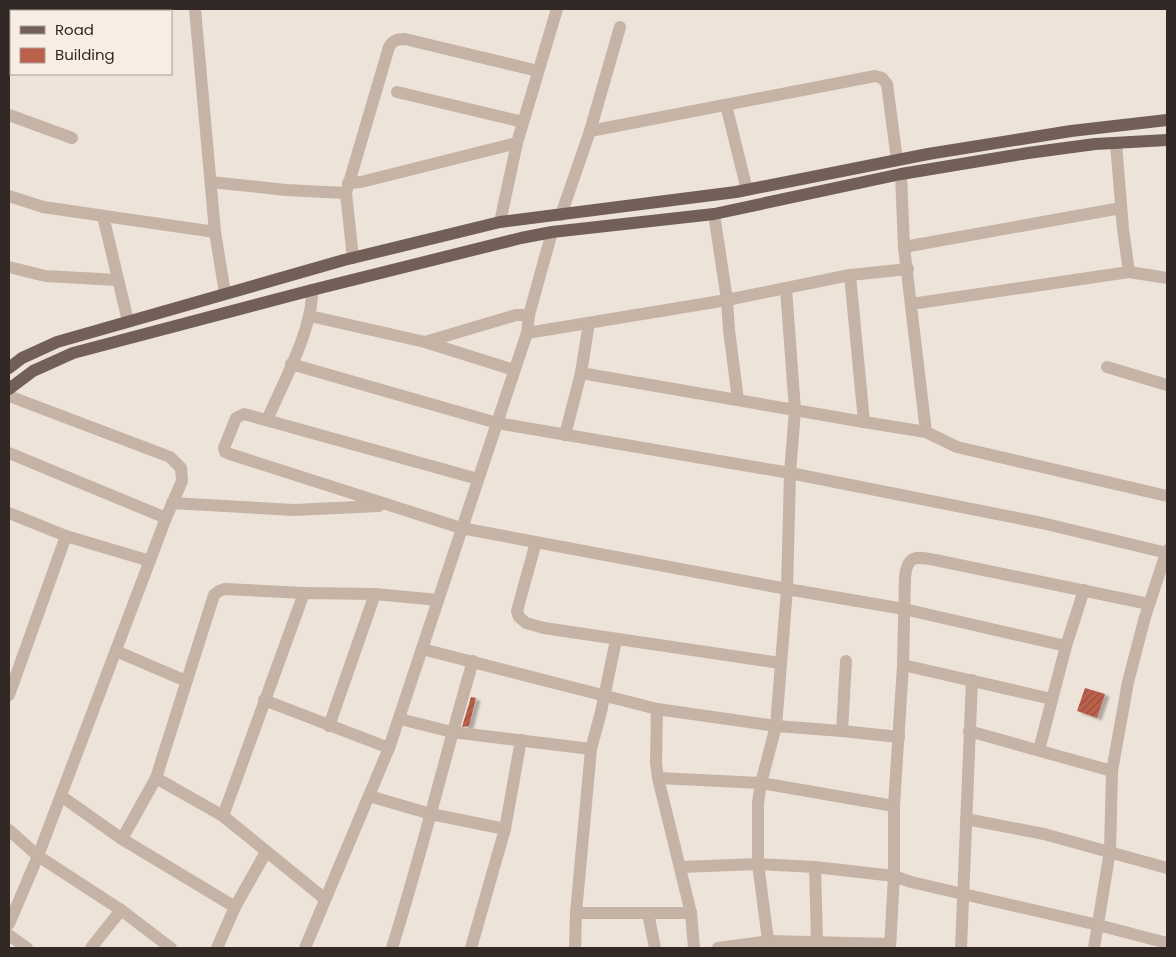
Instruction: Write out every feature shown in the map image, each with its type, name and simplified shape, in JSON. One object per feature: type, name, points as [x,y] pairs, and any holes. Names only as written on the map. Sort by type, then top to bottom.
[{"type":"main road","points":[[9,368],[22,358],[57,342],[352,258],[500,222],[747,190],[897,160],[1071,131],[1167,120]]},
{"type":"main road","points":[[9,389],[33,370],[73,353],[312,290],[522,238],[552,232],[714,214],[901,174],[1028,153],[1116,143],[1167,140]]},
{"type":"street","points":[[195,9],[215,232],[225,293]]},
{"type":"street","points":[[500,222],[517,143],[557,9]]},
{"type":"street","points":[[561,215],[590,130],[620,27]]},
{"type":"street","points":[[352,258],[347,188],[392,41],[398,39],[405,40],[538,71]]},
{"type":"street","points":[[590,130],[875,76],[882,78],[887,84],[897,160]]},
{"type":"street","points":[[397,92],[523,122]]},
{"type":"street","points":[[726,104],[747,190]]},
{"type":"street","points":[[9,115],[72,138]]},
{"type":"street","points":[[210,182],[286,190],[347,188],[361,182],[517,143]]},
{"type":"street","points":[[1116,143],[1121,208],[1129,272]]},
{"type":"street","points":[[901,174],[904,247],[926,432]]},
{"type":"street","points":[[9,196],[43,207],[215,232]]},
{"type":"street","points":[[904,247],[1121,208]]},
{"type":"street","points":[[714,214],[727,300],[738,400]]},
{"type":"street","points":[[103,216],[128,321]]},
{"type":"street","points":[[305,948],[400,719],[527,333],[529,315],[552,232]]},
{"type":"street","points":[[9,267],[45,276],[118,280]]},
{"type":"street","points":[[527,333],[727,300],[850,275],[908,269]]},
{"type":"street","points":[[912,304],[1129,272],[1167,278]]},
{"type":"street","points":[[850,275],[864,422]]},
{"type":"street","points":[[769,944],[758,864],[758,803],[761,783],[776,726],[787,589],[790,473],[795,410],[786,288]]},
{"type":"street","points":[[267,420],[310,316],[312,290]]},
{"type":"street","points":[[425,342],[516,315],[529,315]]},
{"type":"street","points":[[310,316],[425,342],[514,370]]},
{"type":"street","points":[[565,435],[581,374],[589,323]]},
{"type":"street","points":[[291,364],[497,423],[790,473],[1042,523],[1166,559],[1149,604],[1128,682],[1112,771],[1110,851],[1094,948]]},
{"type":"street","points":[[1107,367],[1167,385]]},
{"type":"street","points":[[581,374],[926,432],[957,447],[1167,496]]},
{"type":"street","points":[[9,396],[170,456],[181,468],[182,482],[166,518],[38,856],[9,924]]},
{"type":"street","points":[[478,479],[244,414],[236,418],[226,442],[225,452],[462,528],[787,589],[904,608],[1066,646]]},
{"type":"street","points":[[9,454],[166,518]]},
{"type":"street","points":[[172,503],[294,510],[389,506]]},
{"type":"street","points":[[9,513],[66,536],[150,562]]},
{"type":"street","points":[[9,695],[66,536]]},
{"type":"street","points":[[536,542],[517,611],[519,617],[526,622],[544,628],[616,640],[780,663]]},
{"type":"street","points":[[718,948],[817,941],[890,946],[894,876],[894,806],[899,737],[905,567],[908,561],[916,557],[1149,604]]},
{"type":"street","points":[[122,839],[156,778],[210,604],[214,595],[219,591],[225,589],[375,594],[438,600]]},
{"type":"street","points":[[1039,750],[1066,646],[1084,590]]},
{"type":"street","points":[[223,816],[304,593]]},
{"type":"street","points":[[329,726],[375,594]]},
{"type":"street","points":[[575,948],[576,913],[591,749],[616,640]]},
{"type":"street","points":[[422,649],[657,709],[776,726],[842,730],[899,737]]},
{"type":"street","points":[[116,651],[186,681]]},
{"type":"street","points":[[392,948],[473,661]]},
{"type":"street","points":[[842,730],[846,661]]},
{"type":"street","points":[[902,665],[1052,699]]},
{"type":"street","points":[[961,948],[972,680]]},
{"type":"street","points":[[264,700],[389,748]]},
{"type":"street","points":[[657,709],[656,764],[658,778],[691,914],[694,948]]},
{"type":"street","points":[[400,719],[452,732],[591,749]]},
{"type":"street","points":[[969,731],[1112,771]]},
{"type":"street","points":[[471,948],[505,829],[521,740]]},
{"type":"street","points":[[156,778],[223,816],[325,899]]},
{"type":"street","points":[[658,778],[761,783],[894,806]]},
{"type":"street","points":[[61,796],[122,839],[235,907]]},
{"type":"street","points":[[369,796],[431,814],[505,829]]},
{"type":"street","points":[[966,820],[1044,834],[1167,868]]},
{"type":"street","points":[[9,830],[38,856],[121,910],[171,948]]},
{"type":"street","points":[[218,948],[235,907],[266,852]]},
{"type":"street","points":[[681,867],[758,864],[815,866],[894,876],[964,895],[1098,924],[1166,945]]},
{"type":"street","points":[[815,866],[817,941]]},
{"type":"street","points":[[91,948],[121,910]]},
{"type":"street","points":[[576,913],[691,914]]},
{"type":"street","points":[[648,913],[655,948]]},
{"type":"street","points":[[9,935],[27,948]]},
{"type":"building","points":[[1085,688],[1105,694],[1097,718],[1077,711]]},
{"type":"building","points":[[471,697],[476,698],[469,726],[462,727]]}]
